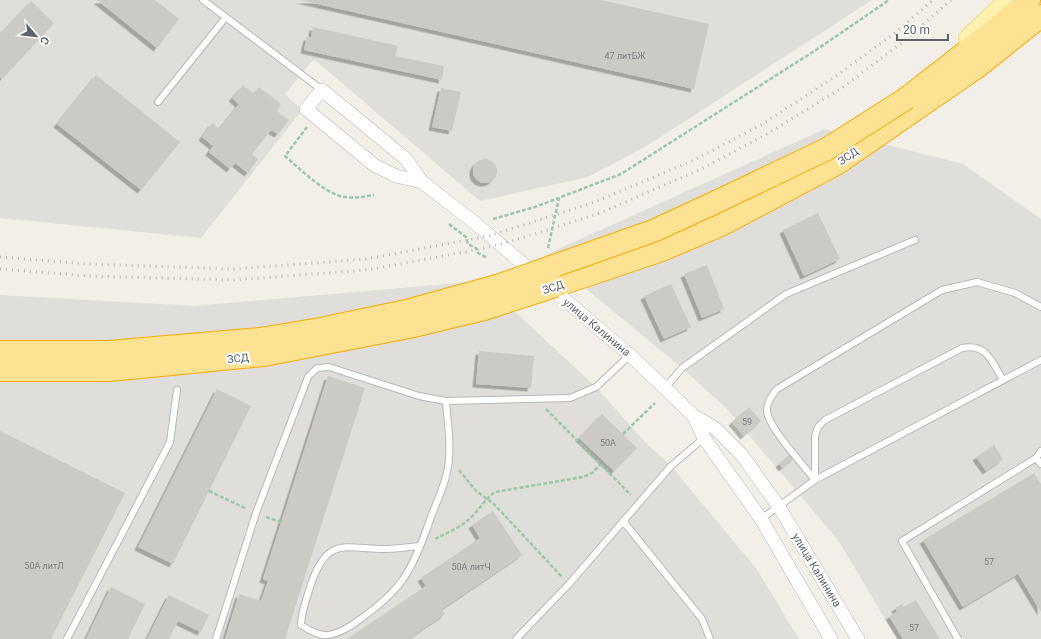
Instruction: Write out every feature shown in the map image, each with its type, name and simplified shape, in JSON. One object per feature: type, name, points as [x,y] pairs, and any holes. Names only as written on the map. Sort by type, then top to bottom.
[{"type":"highway","name":"ЗСД","points":[[0,352],[108,352],[260,339],[320,329],[406,311],[500,285],[653,231],[714,204],[827,149],[907,98],[1002,24],[1029,0]]},
{"type":"highway","name":"ЗСД","points":[[0,370],[110,370],[264,355],[409,327],[484,309],[659,251],[721,225],[838,163],[977,67],[1041,16]]},
{"type":"main road","points":[[907,98],[1010,0]]},
{"type":"main road","points":[[977,67],[1041,26]]},
{"type":"street","name":"улица Калинина","points":[[422,182],[396,176],[374,165],[306,109],[322,90],[406,158],[422,182],[475,223],[630,355],[693,415],[716,430],[742,455],[779,507],[858,639]]},
{"type":"street","name":"улица Калинина","points":[[693,415],[704,438],[761,519],[831,639]]},
{"type":"lane","points":[[203,0],[322,90]]},
{"type":"lane","points":[[158,102],[226,17]]},
{"type":"lane","points":[[665,388],[682,368],[786,294],[915,240]]},
{"type":"lane","points":[[815,480],[771,424],[767,411],[770,399],[777,389],[942,290],[977,282],[1015,293],[1041,307]]},
{"type":"lane","points":[[815,480],[815,436],[818,427],[825,420],[962,348],[972,346],[982,349],[989,357],[1003,380]]},
{"type":"lane","points":[[216,639],[256,514],[308,377],[317,368],[328,367],[419,396],[446,401],[570,398],[596,387],[630,355]]},
{"type":"lane","points":[[761,519],[815,480],[1041,360]]},
{"type":"lane","points":[[67,639],[170,442],[176,390]]},
{"type":"lane","points":[[420,546],[385,549],[342,546],[328,552],[317,568],[301,615],[302,625],[311,634],[322,638],[334,636],[366,616],[388,597],[407,574],[420,546],[440,494],[449,459],[446,401]]},
{"type":"lane","points":[[518,639],[569,584],[671,466],[704,438]]},
{"type":"lane","points":[[958,639],[902,541],[1036,458],[1041,452]]},
{"type":"lane","points":[[1036,458],[1041,464]]},
{"type":"lane","points":[[624,521],[702,619],[710,639]]},
{"type":"path","points":[[475,223],[500,218],[559,198],[621,174],[816,50],[889,0]]},
{"type":"path","points":[[316,117],[285,156],[324,187],[339,196],[353,198],[374,195]]},
{"type":"path","points":[[546,253],[559,198]]},
{"type":"path","points":[[448,224],[466,237],[468,244],[476,248],[478,253],[487,258]]},
{"type":"path","points":[[536,399],[639,503]]},
{"type":"path","points":[[623,434],[655,403]]},
{"type":"path","points":[[449,459],[476,491],[494,504],[569,584]]},
{"type":"path","points":[[420,546],[456,529],[475,514],[486,498],[494,492],[583,477],[592,473],[601,464]]},
{"type":"shaded area","points":[[0,0],[872,0],[645,147],[588,177],[480,201],[314,59],[285,94],[302,110],[201,238],[0,218]]},
{"type":"shaded area","points":[[825,129],[963,164],[1041,219],[1041,639],[897,639],[838,540],[726,408],[682,368],[545,255]]},
{"type":"shaded area","points":[[482,281],[596,387],[645,442],[671,466],[756,568],[799,639],[0,639],[0,295],[194,306]]},
{"type":"building","points":[[97,0],[155,0],[179,19],[157,48]]},
{"type":"building","points":[[300,0],[601,0],[709,24],[694,89]]},
{"type":"building","points":[[31,1],[54,23],[2,79],[0,77],[0,34]]},
{"type":"building","points":[[313,27],[398,46],[395,56],[444,66],[442,80],[304,50],[307,37],[311,37]]},
{"type":"building","points":[[96,75],[180,142],[141,190],[57,124]]},
{"type":"building","points":[[243,85],[254,94],[259,87],[281,104],[277,111],[289,120],[278,134],[271,130],[252,154],[258,159],[248,173],[235,163],[230,169],[209,152],[213,146],[202,137],[212,123],[219,129],[239,104],[232,98]]},
{"type":"building","points":[[441,88],[461,92],[452,131],[432,127]]},
{"type":"building","points":[[485,159],[490,160],[496,166],[496,176],[490,182],[485,183],[480,182],[474,176],[473,171],[474,166],[480,160]]},
{"type":"building","points":[[818,213],[840,259],[804,276],[783,230]]},
{"type":"building","points":[[707,265],[724,309],[702,318],[684,274]]},
{"type":"building","points":[[671,284],[691,327],[664,339],[644,296]]},
{"type":"building","points":[[479,351],[534,356],[531,388],[476,384]]},
{"type":"building","points":[[328,376],[365,388],[285,639],[225,639],[239,594],[261,601],[268,581],[263,579]]},
{"type":"building","points":[[217,389],[251,406],[173,564],[138,547]]},
{"type":"building","points":[[749,407],[761,421],[744,436],[732,422]]},
{"type":"building","points":[[602,414],[637,448],[614,471],[579,438]]},
{"type":"building","points":[[0,431],[125,493],[51,639],[0,639]]},
{"type":"building","points":[[994,445],[1003,459],[986,471],[976,457]]},
{"type":"building","points":[[791,453],[795,457],[782,468],[779,464]]},
{"type":"building","points":[[1034,473],[1041,484],[1041,612],[1018,574],[963,607],[923,540]]},
{"type":"building","points":[[493,511],[522,555],[442,609],[445,614],[408,639],[347,639],[426,586],[421,578],[480,538],[472,525]]},
{"type":"building","points":[[111,587],[145,604],[128,639],[86,639]]},
{"type":"building","points":[[169,595],[209,615],[201,632],[178,621],[169,639],[147,639]]},
{"type":"building","points":[[916,600],[940,639],[903,639],[889,616],[897,612],[895,608],[902,604],[903,607]]},
{"type":"railway","points":[[0,257],[89,264],[235,269],[366,259],[489,236],[595,202],[694,160],[761,125],[833,78],[895,33],[933,0]]},
{"type":"railway","points":[[0,269],[88,276],[234,280],[367,270],[476,250],[512,241],[600,213],[699,170],[767,134],[842,88],[903,42],[951,0]]}]
